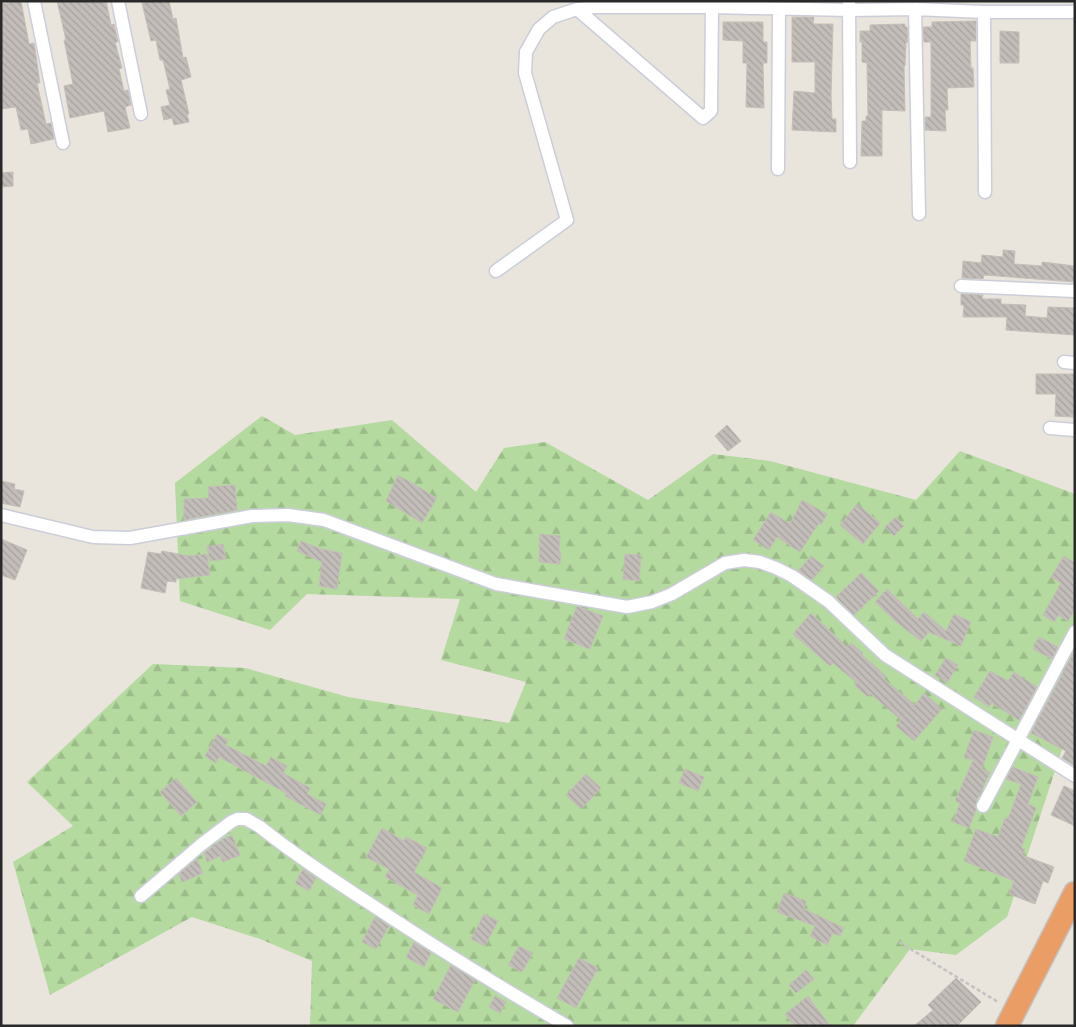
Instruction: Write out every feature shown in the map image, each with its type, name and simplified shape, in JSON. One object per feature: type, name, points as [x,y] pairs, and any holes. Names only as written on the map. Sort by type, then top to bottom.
[{"type":"highway","points":[[1011,1019],[1075,893]]},
{"type":"street","points":[[34,1],[63,143]]},
{"type":"street","points":[[118,1],[141,114]]},
{"type":"street","points":[[849,6],[850,162]]},
{"type":"street","points":[[496,271],[567,220],[525,73],[526,52],[539,29],[553,17],[577,9],[595,7],[779,9],[849,6],[984,12],[1071,12],[1075,10]]},
{"type":"street","points":[[577,9],[703,118],[711,111],[712,8]]},
{"type":"street","points":[[778,169],[779,9]]},
{"type":"street","points":[[915,9],[919,214]]},
{"type":"street","points":[[984,12],[985,192]]},
{"type":"street","points":[[961,286],[1075,291]]},
{"type":"street","points":[[1050,428],[1075,430]]},
{"type":"street","points":[[1,515],[93,537],[130,538],[252,516],[288,514],[324,520],[496,584],[627,607],[652,602],[672,594],[725,563],[744,560],[760,562],[792,576],[828,601],[886,655],[1075,776]]},
{"type":"street","points":[[983,806],[1075,632]]},
{"type":"street","points":[[141,896],[231,822],[237,819],[246,820],[260,827],[351,892],[412,932],[567,1026]]},
{"type":"path","points":[[899,942],[1011,1019]]},
{"type":"green space","points":[[262,416],[295,435],[392,420],[476,492],[504,448],[545,442],[648,500],[713,454],[770,461],[916,500],[960,451],[1075,494],[1075,710],[1007,917],[956,955],[910,949],[853,1026],[310,1026],[312,961],[260,939],[192,917],[50,995],[13,862],[73,826],[27,782],[153,664],[245,668],[348,697],[509,723],[526,682],[441,660],[460,599],[307,594],[270,630],[180,601],[175,483]]},
{"type":"building","points":[[21,1],[29,44],[34,43],[40,83],[37,83],[46,124],[51,123],[54,139],[31,144],[28,129],[21,130],[16,107],[1,109],[1,4]]},
{"type":"building","points":[[57,1],[106,1],[111,25],[114,24],[118,42],[115,42],[122,68],[119,69],[124,91],[128,90],[131,105],[125,107],[130,128],[108,132],[104,111],[70,118],[64,86],[73,84]]},
{"type":"building","points":[[169,1],[173,19],[176,18],[183,58],[186,57],[191,77],[181,80],[189,122],[174,125],[172,118],[164,120],[161,107],[170,105],[166,90],[170,89],[163,60],[160,60],[156,40],[151,41],[142,3]]},
{"type":"building","points":[[792,17],[814,17],[813,24],[833,24],[831,95],[832,119],[836,119],[836,132],[792,130],[794,91],[815,93],[815,62],[792,62]]},
{"type":"building","points":[[976,21],[976,41],[970,41],[974,87],[947,88],[948,110],[945,110],[946,131],[925,130],[925,117],[931,117],[931,42],[924,42],[923,27],[932,27],[932,22]]},
{"type":"building","points":[[723,22],[763,22],[763,42],[767,42],[767,63],[763,63],[764,108],[746,107],[747,63],[743,63],[743,41],[723,40]]},
{"type":"building","points":[[905,24],[908,42],[906,42],[904,66],[905,111],[882,110],[882,156],[861,156],[862,121],[866,121],[866,116],[868,116],[867,63],[862,62],[860,31],[870,31],[870,25]]},
{"type":"building","points":[[1000,31],[1019,32],[1019,63],[1000,63]]},
{"type":"building","points":[[13,172],[13,186],[1,187],[1,173]]},
{"type":"building","points":[[1003,250],[1015,251],[1014,264],[1042,266],[1042,262],[1075,266],[1075,282],[984,275],[983,279],[962,278],[963,261],[981,263],[982,255],[1003,257]]},
{"type":"building","points":[[961,294],[983,295],[982,299],[1001,299],[1001,304],[1026,305],[1025,316],[1047,318],[1048,307],[1075,308],[1075,335],[1006,330],[1007,317],[963,317],[964,305],[961,305]]},
{"type":"building","points":[[1036,374],[1075,374],[1073,417],[1055,416],[1056,394],[1036,394]]},
{"type":"building","points":[[727,425],[741,441],[728,451],[715,436]]},
{"type":"building","points":[[398,475],[437,498],[422,523],[386,501]]},
{"type":"building","points":[[1,481],[15,484],[14,489],[24,491],[20,507],[1,503]]},
{"type":"building","points":[[235,485],[237,510],[184,520],[184,499],[209,498],[208,487]]},
{"type":"building","points":[[802,500],[827,514],[800,552],[777,537],[769,550],[753,540],[771,512],[790,524]]},
{"type":"building","points":[[857,504],[880,523],[863,544],[840,525]]},
{"type":"building","points":[[896,517],[904,526],[894,536],[885,527]]},
{"type":"building","points":[[540,534],[560,536],[560,564],[539,562]]},
{"type":"building","points":[[1,539],[27,550],[15,580],[1,575]]},
{"type":"building","points":[[301,541],[321,549],[342,553],[337,589],[319,586],[322,562],[297,551]]},
{"type":"building","points":[[223,544],[226,559],[210,561],[207,547]]},
{"type":"building","points":[[162,551],[189,556],[207,554],[210,575],[176,579],[176,582],[167,581],[165,593],[141,588],[148,552],[161,554]]},
{"type":"building","points":[[625,554],[641,555],[639,581],[623,579]]},
{"type":"building","points":[[811,556],[824,566],[812,580],[798,571]]},
{"type":"building","points":[[1064,556],[1075,563],[1075,609],[1068,621],[1058,615],[1054,622],[1043,615],[1061,583],[1051,577]]},
{"type":"building","points":[[861,573],[879,591],[854,615],[836,597]]},
{"type":"building","points":[[887,589],[918,619],[924,612],[946,631],[954,614],[971,622],[961,646],[929,632],[921,641],[895,621],[875,602]]},
{"type":"building","points":[[577,606],[603,616],[590,649],[564,639]]},
{"type":"building","points":[[811,613],[847,647],[851,643],[863,653],[862,655],[886,676],[884,679],[915,705],[924,693],[942,709],[914,741],[896,726],[901,720],[871,694],[868,697],[855,686],[857,683],[833,663],[830,666],[793,634]]},
{"type":"building","points":[[1039,637],[1058,647],[1052,659],[1033,649]]},
{"type":"building","points":[[1075,650],[1075,766],[1062,758],[1066,751],[1031,733]]},
{"type":"building","points":[[946,658],[958,665],[947,683],[935,675]]},
{"type":"building","points":[[990,671],[1008,681],[1014,672],[1037,687],[1019,720],[991,703],[989,707],[974,697]]},
{"type":"building","points":[[974,730],[993,737],[982,769],[990,772],[976,802],[976,810],[969,828],[953,822],[960,803],[955,801],[973,760],[964,757]]},
{"type":"building","points":[[217,734],[228,740],[226,745],[266,766],[271,757],[287,766],[283,773],[310,788],[307,794],[326,804],[321,815],[285,796],[286,793],[219,757],[216,763],[205,756]]},
{"type":"building","points":[[1013,767],[1038,777],[1028,804],[1036,808],[1021,848],[1025,849],[1022,855],[1054,867],[1048,883],[1043,881],[1035,904],[1009,894],[1014,881],[964,861],[976,829],[998,837],[1005,818],[1008,819],[1021,784],[1006,779]]},
{"type":"building","points":[[685,769],[704,777],[698,791],[679,783]]},
{"type":"building","points":[[586,774],[601,788],[581,809],[566,795]]},
{"type":"building","points":[[176,778],[197,802],[181,816],[160,792]]},
{"type":"building","points":[[1064,786],[1075,791],[1075,826],[1051,815]]},
{"type":"building","points":[[382,828],[404,841],[406,837],[427,848],[414,872],[442,888],[429,914],[413,905],[418,895],[385,877],[389,869],[366,857]]},
{"type":"building","points":[[232,835],[240,855],[223,862],[220,856],[207,862],[204,853],[223,839]]},
{"type":"building","points":[[197,859],[203,873],[182,882],[179,874]]},
{"type":"building","points":[[303,869],[316,878],[309,891],[295,883]]},
{"type":"building","points":[[784,893],[806,901],[804,909],[844,928],[840,936],[833,933],[827,945],[810,936],[815,926],[777,912]]},
{"type":"building","points":[[484,914],[498,921],[485,946],[471,939]]},
{"type":"building","points":[[375,917],[389,926],[376,949],[362,942]]},
{"type":"building","points":[[414,942],[431,953],[424,967],[406,957]]},
{"type":"building","points":[[519,946],[533,953],[522,972],[508,965]]},
{"type":"building","points":[[579,958],[598,968],[576,1008],[557,998]]},
{"type":"building","points":[[451,965],[475,980],[458,1012],[433,999]]},
{"type":"building","points":[[806,970],[814,979],[796,993],[789,985]]},
{"type":"building","points":[[956,978],[981,1002],[957,1026],[914,1026],[933,1010],[928,1005]]},
{"type":"building","points":[[495,996],[506,1002],[500,1013],[489,1007]]},
{"type":"building","points":[[808,996],[830,1026],[794,1026],[785,1014]]}]
